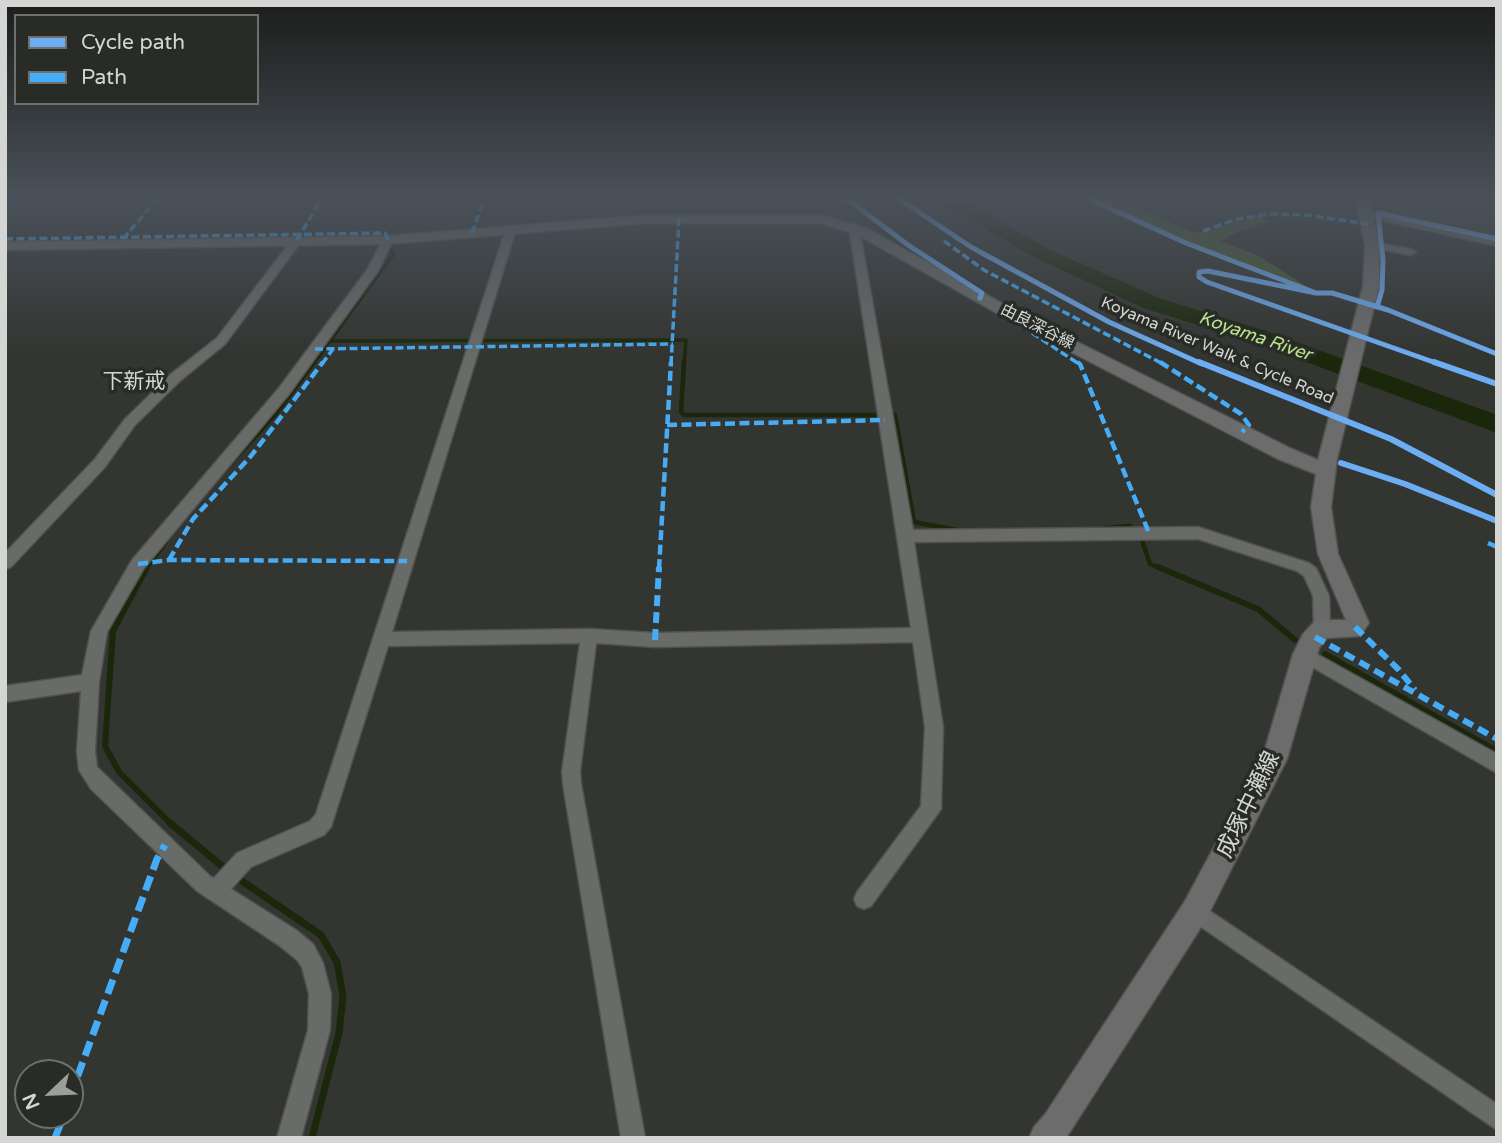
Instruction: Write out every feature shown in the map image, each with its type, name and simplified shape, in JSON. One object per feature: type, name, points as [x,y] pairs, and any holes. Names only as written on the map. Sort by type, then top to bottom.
[{"type":"main road","name":"由良深谷線","points":[[896,251],[1008,313],[1285,454],[1328,459]]},
{"type":"main road","points":[[1322,629],[1352,629],[1358,623],[1333,568],[1324,540],[1321,507],[1328,459],[1367,307],[1373,270],[1372,251]]},
{"type":"main road","name":"成塚中瀬線","points":[[1057,1133],[1195,911],[1275,759],[1304,654],[1322,629]]},
{"type":"street","points":[[5,563],[100,463],[130,422],[176,377],[221,341],[289,251]]},
{"type":"street","points":[[289,1138],[319,1030],[318,979],[304,951],[215,892],[98,783],[88,770],[86,751],[90,682],[99,631],[138,564],[284,391],[372,271],[382,251]]},
{"type":"street","points":[[215,892],[244,860],[317,828],[324,820],[504,251]]},
{"type":"street","points":[[857,251],[906,536],[934,727],[931,809],[864,899]]},
{"type":"street","points":[[906,536],[1198,533],[1310,572],[1321,596],[1322,629]]},
{"type":"street","points":[[382,639],[589,636],[655,640],[920,635]]},
{"type":"street","points":[[589,636],[572,784],[633,1138]]},
{"type":"street","points":[[1304,654],[1497,764]]},
{"type":"street","points":[[7,698],[90,682]]},
{"type":"street","points":[[1195,911],[1497,1118]]},
{"type":"green space","points":[[1210,251],[1247,251],[1312,290]]},
{"type":"waterway","points":[[313,364],[393,255],[392,251]]},
{"type":"waterway","name":"Koyama River","points":[[1038,251],[1151,303],[1258,336],[1497,424]]},
{"type":"waterway","points":[[330,341],[686,340],[684,364]]},
{"type":"waterway","points":[[223,472],[278,411],[314,362]]},
{"type":"waterway","points":[[684,362],[681,412],[684,415],[895,415],[914,522],[962,531]]},
{"type":"waterway","points":[[1105,528],[1130,526]]},
{"type":"waterway","points":[[1142,540],[1150,564],[1162,569]]},
{"type":"waterway","points":[[146,569],[166,542]]},
{"type":"waterway","points":[[147,567],[113,631],[105,746],[119,772],[170,823]]},
{"type":"waterway","points":[[1158,567],[1258,609],[1295,640]]},
{"type":"waterway","points":[[1325,654],[1497,751]]},
{"type":"waterway","points":[[170,823],[228,871]]},
{"type":"waterway","points":[[236,877],[321,935],[337,962],[343,996],[339,1033],[312,1138]]},
{"type":"marked path","points":[[655,640],[677,251]]},
{"type":"marked path","points":[[958,251],[984,270],[1153,357],[1241,414],[1249,425],[1242,432]]},
{"type":"marked path","points":[[1017,318],[1017,323],[1080,364],[1149,533]]},
{"type":"marked path","points":[[315,349],[673,344]]},
{"type":"marked path","points":[[169,560],[193,519],[251,456],[333,349]]},
{"type":"marked path","points":[[667,425],[885,420]]},
{"type":"marked path","points":[[1488,543],[1497,547]]},
{"type":"marked path","points":[[138,564],[169,560],[407,561]]},
{"type":"marked path","points":[[1355,627],[1399,670],[1415,690]]},
{"type":"marked path","points":[[1315,637],[1497,739]]},
{"type":"marked path","points":[[84,1059],[157,859],[165,845]]},
{"type":"marked path","points":[[55,1138],[59,1129]]},
{"type":"cycle path","points":[[920,251],[982,293],[980,298]]},
{"type":"cycle path","name":"Koyama River Walk & Cycle Road","points":[[979,251],[1109,322],[1217,370],[1391,439],[1497,495]]},
{"type":"cycle path","points":[[1208,251],[1316,293],[1208,271],[1199,272],[1199,277],[1207,282],[1497,384]]},
{"type":"cycle path","points":[[1377,307],[1382,290],[1382,251]]},
{"type":"cycle path","points":[[1316,293],[1332,293],[1388,310],[1497,354]]},
{"type":"cycle path","points":[[1341,463],[1405,484],[1497,521]]},
{"type":"district","name":"下新戒","points":[[134,382]]}]
